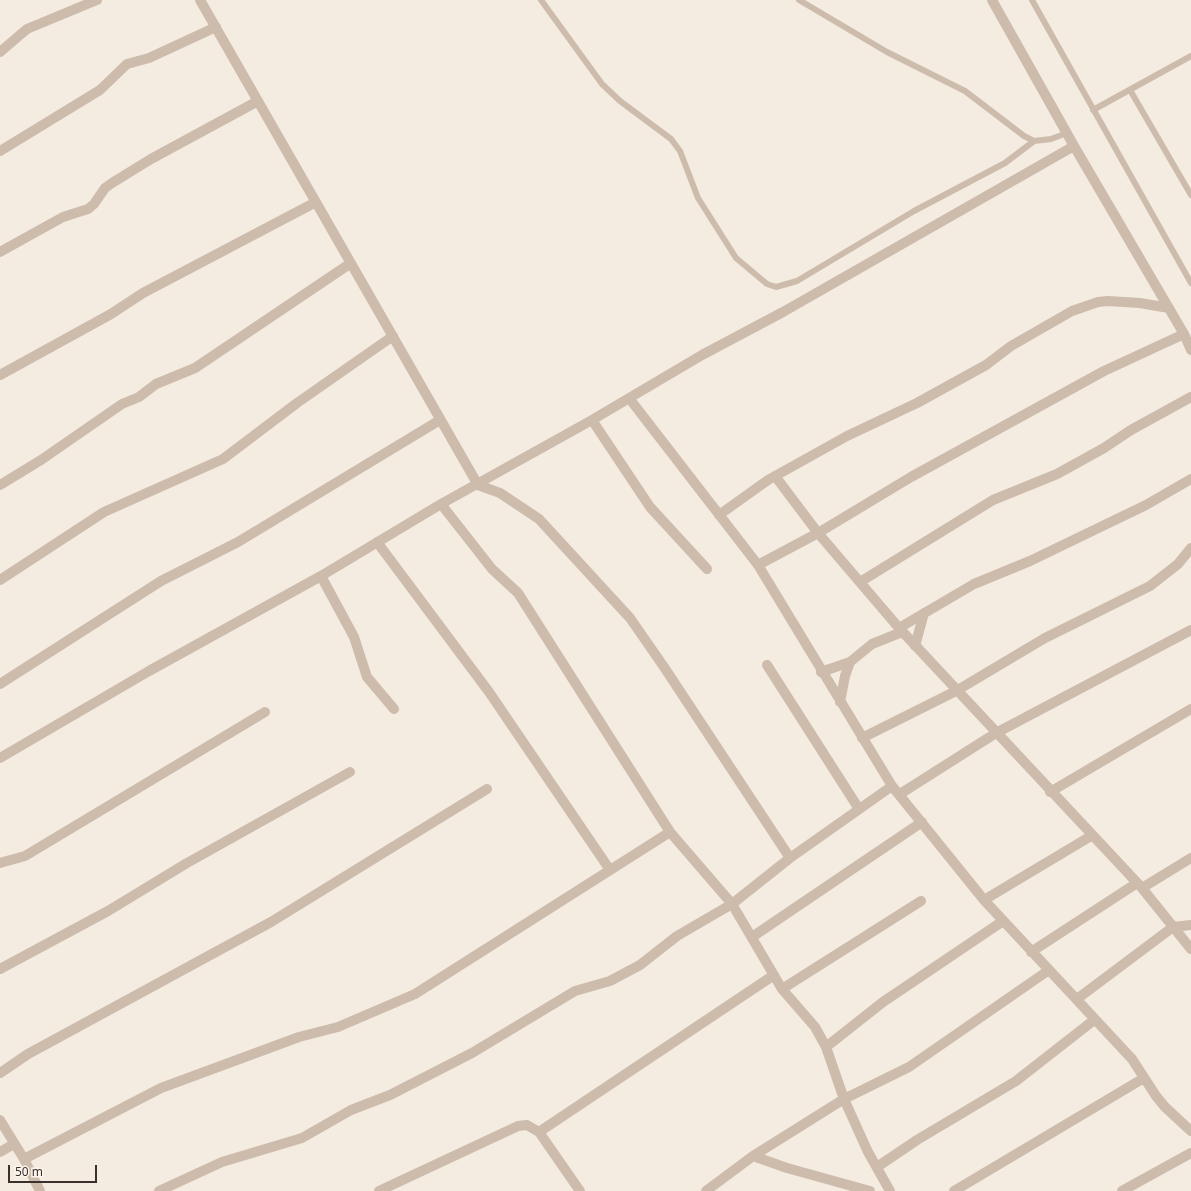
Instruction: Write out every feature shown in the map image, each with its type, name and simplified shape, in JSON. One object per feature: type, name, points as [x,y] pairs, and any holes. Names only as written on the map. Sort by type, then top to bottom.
[{"type":"street","points":[[0,52],[26,29],[97,0]]},
{"type":"street","points":[[200,0],[478,485],[500,493],[539,519],[630,618],[790,858]]},
{"type":"street","points":[[992,0],[1074,146],[1184,334],[1191,350]]},
{"type":"street","points":[[0,151],[100,90],[127,64],[149,58],[216,27]]},
{"type":"street","points":[[0,252],[63,217],[88,209],[94,204],[105,188],[112,183],[151,159],[258,100]]},
{"type":"street","points":[[0,758],[150,671],[321,576],[441,504],[478,485],[592,420],[702,355],[790,308],[1074,146]]},
{"type":"street","points":[[0,375],[111,314],[143,294],[316,202]]},
{"type":"street","points":[[0,485],[41,460],[122,404],[139,397],[156,384],[195,368],[351,264]]},
{"type":"street","points":[[718,514],[775,476],[847,436],[917,402],[986,364],[1011,346],[1072,311],[1098,302],[1108,301],[1140,303],[1169,308]]},
{"type":"street","points":[[758,565],[818,533],[911,477],[1104,371],[1184,334]]},
{"type":"street","points":[[0,580],[104,512],[223,459],[297,403],[393,336]]},
{"type":"street","points":[[860,582],[993,500],[1068,468],[1104,448],[1131,430],[1191,397]]},
{"type":"street","points":[[630,398],[758,565],[892,786],[900,794],[984,900],[1031,952],[1077,998],[1094,1020],[1132,1059],[1165,1107],[1191,1131]]},
{"type":"street","points":[[0,684],[161,581],[238,542],[440,420]]},
{"type":"street","points":[[592,420],[650,507],[707,569]]},
{"type":"street","points":[[775,476],[818,533],[900,630],[1091,836],[1139,885],[1191,949]]},
{"type":"street","points":[[822,672],[850,662],[872,644],[900,630],[924,613],[974,584],[1030,561],[1146,505],[1191,479]]},
{"type":"street","points":[[441,504],[492,569],[509,584],[525,602],[529,612],[670,832],[732,904],[782,989],[816,1028],[826,1047],[844,1099],[890,1191]]},
{"type":"street","points":[[377,542],[489,692],[610,870]]},
{"type":"street","points":[[862,738],[956,690],[1045,638],[1150,586],[1178,564],[1191,548]]},
{"type":"street","points":[[321,576],[354,637],[367,677],[394,710]]},
{"type":"street","points":[[915,646],[924,613]]},
{"type":"street","points":[[900,794],[996,733],[1191,630]]},
{"type":"street","points":[[840,702],[844,676],[850,662]]},
{"type":"street","points":[[767,665],[858,809]]},
{"type":"street","points":[[1050,792],[1191,709]]},
{"type":"street","points":[[0,863],[24,856],[265,712]]},
{"type":"street","points":[[0,969],[108,911],[187,863],[350,772]]},
{"type":"street","points":[[159,1191],[222,1162],[302,1138],[351,1110],[397,1091],[472,1054],[575,991],[610,981],[640,965],[676,936],[732,904],[790,858],[892,786]]},
{"type":"street","points":[[0,1073],[28,1054],[271,922],[487,789]]},
{"type":"street","points":[[752,937],[922,822]]},
{"type":"street","points":[[24,1158],[161,1088],[299,1037],[338,1027],[415,994],[670,832]]},
{"type":"street","points":[[984,900],[1091,836]]},
{"type":"street","points":[[1031,952],[1139,885],[1191,858]]},
{"type":"street","points":[[782,989],[921,901]]},
{"type":"street","points":[[826,1047],[882,1002],[1003,921]]},
{"type":"street","points":[[1077,998],[1173,927],[1191,925]]},
{"type":"street","points":[[706,1191],[753,1156],[844,1099],[909,1067],[1049,970]]},
{"type":"street","points":[[539,1132],[774,975]]},
{"type":"street","points":[[877,1167],[917,1140],[1016,1081],[1094,1020]]},
{"type":"street","points":[[954,1191],[1144,1078]]},
{"type":"street","points":[[0,1120],[24,1158],[40,1191]]},
{"type":"street","points":[[379,1191],[518,1126],[527,1125],[539,1132],[580,1191]]},
{"type":"street","points":[[0,1152],[14,1144]]},
{"type":"street","points":[[1122,1191],[1191,1153]]},
{"type":"street","points":[[753,1156],[787,1168],[870,1191]]},
{"type":"lane","points":[[541,0],[602,84],[620,101],[671,139],[680,151],[698,198],[736,258],[767,284],[776,286],[797,281],[914,211],[1005,163],[1034,141],[1051,139],[1067,133]]},
{"type":"lane","points":[[800,0],[887,52],[965,91],[1024,136],[1034,141]]},
{"type":"lane","points":[[1032,0],[1191,283]]},
{"type":"lane","points":[[1093,110],[1191,56]]},
{"type":"lane","points":[[1130,90],[1191,195]]}]
